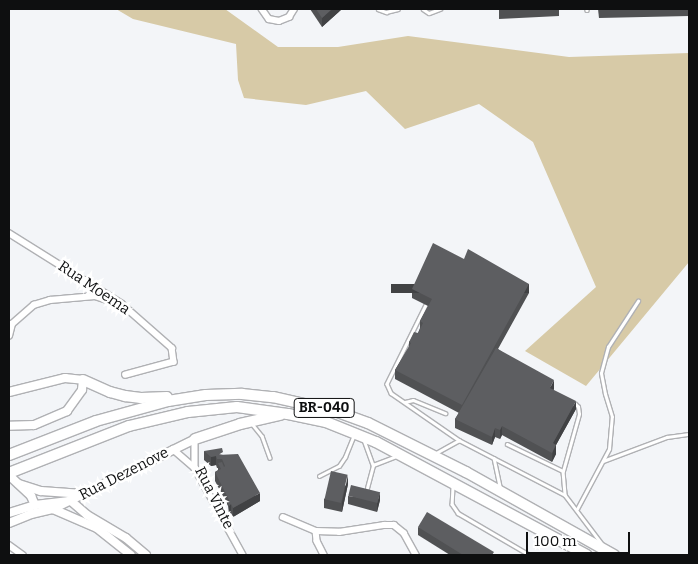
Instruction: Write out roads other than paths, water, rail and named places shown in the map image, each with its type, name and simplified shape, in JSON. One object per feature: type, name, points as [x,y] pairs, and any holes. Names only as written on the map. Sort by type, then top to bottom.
[{"type":"highway","points":[[83,380],[110,392],[141,398],[206,395]]},
{"type":"highway","name":"BR-040","points":[[9,455],[69,431],[129,411],[206,395],[242,394],[301,402],[368,423],[432,454],[611,553]]},
{"type":"highway","name":"BR-040","points":[[14,479],[129,426],[188,412],[237,407],[288,414],[326,422],[359,435],[587,555]]},
{"type":"highway","points":[[195,439],[250,422],[288,414]]},
{"type":"main road","points":[[9,392],[64,378],[83,380],[82,390],[67,411],[34,425],[9,426]]},
{"type":"main road","name":"Rua Dezenove","points":[[9,523],[31,514],[53,510],[195,439]]},
{"type":"main road","points":[[14,479],[41,490],[84,494]]},
{"type":"main road","points":[[14,479],[31,496],[35,505]]},
{"type":"main road","points":[[9,513],[35,505],[71,501],[87,514],[126,538],[146,555]]},
{"type":"main road","name":"Rua Dezenove","points":[[53,510],[70,515],[97,528],[131,555]]},
{"type":"street","points":[[262,9],[269,19],[279,21],[289,16],[294,9]]},
{"type":"street","name":"Rua Moema","points":[[9,233],[122,304],[172,348],[174,362],[126,375]]},
{"type":"street","points":[[9,336],[12,324],[34,305],[50,300],[95,296],[122,304]]},
{"type":"street","name":"Rua Vinte","points":[[195,439],[195,468],[244,555]]},
{"type":"street","points":[[173,449],[195,468]]},
{"type":"street","points":[[283,517],[316,531],[339,532],[394,525],[404,533],[416,555]]},
{"type":"street","points":[[316,531],[317,541],[324,555]]},
{"type":"street","points":[[9,545],[23,555]]},
{"type":"lane","points":[[378,9],[386,12],[398,9]]},
{"type":"lane","points":[[423,9],[429,13],[440,9]]},
{"type":"lane","points":[[577,509],[609,449],[612,417],[601,373],[608,348],[638,301]]},
{"type":"lane","points":[[426,305],[387,384],[390,393],[458,440],[565,495],[611,553]]},
{"type":"lane","points":[[565,495],[562,471],[579,414],[578,407],[570,399]]},
{"type":"lane","points":[[404,402],[413,400],[445,413]]},
{"type":"lane","points":[[250,422],[262,436],[270,458]]},
{"type":"lane","points":[[603,461],[667,437],[689,434]]},
{"type":"lane","points":[[359,435],[373,465],[367,488]]},
{"type":"lane","points":[[319,476],[339,466],[359,435]]},
{"type":"lane","points":[[432,454],[458,440]]},
{"type":"lane","points":[[506,444],[562,471]]},
{"type":"lane","points":[[373,465],[400,455]]},
{"type":"lane","points":[[494,457],[501,493]]},
{"type":"lane","points":[[453,483],[452,504],[458,513],[530,555]]}]
